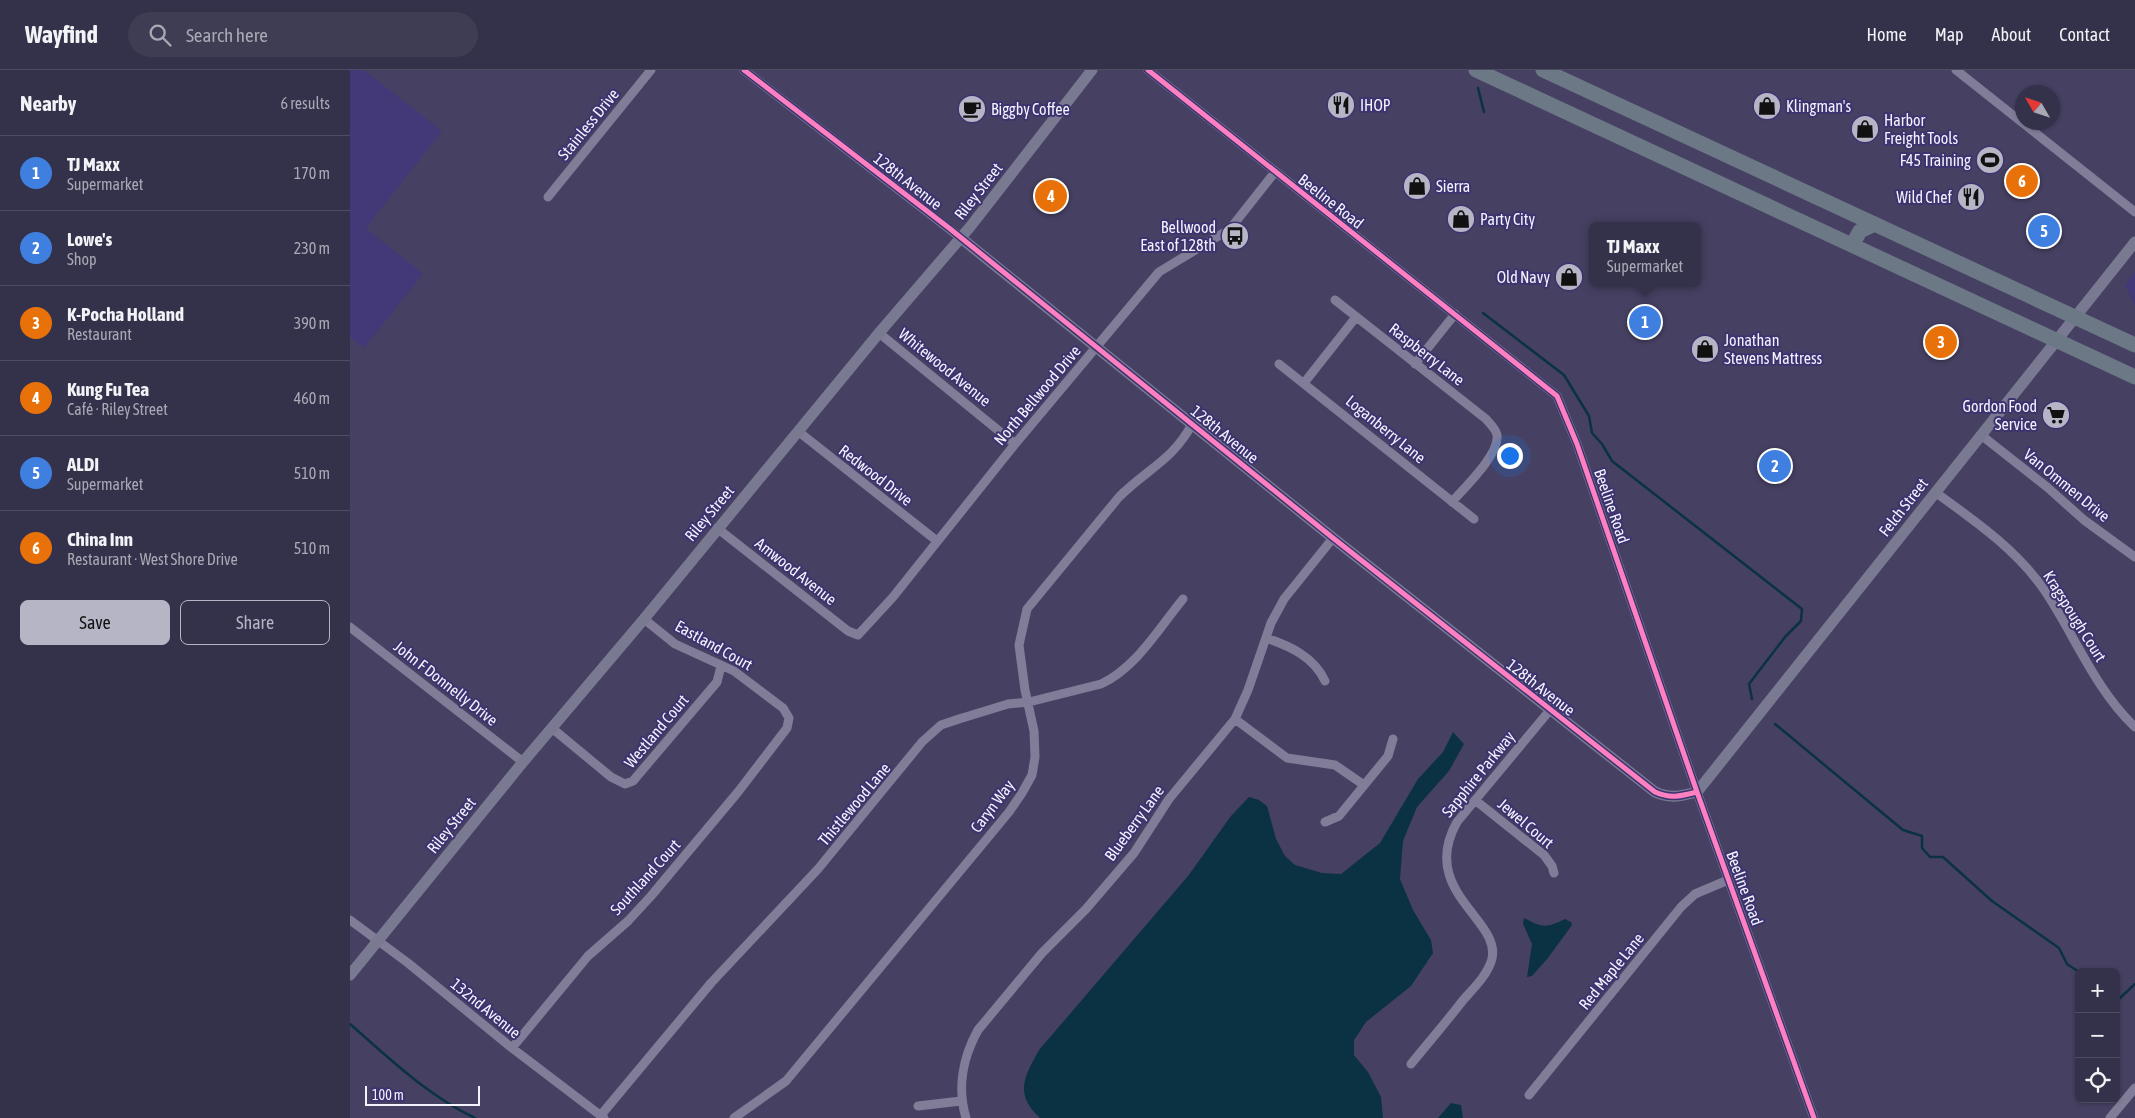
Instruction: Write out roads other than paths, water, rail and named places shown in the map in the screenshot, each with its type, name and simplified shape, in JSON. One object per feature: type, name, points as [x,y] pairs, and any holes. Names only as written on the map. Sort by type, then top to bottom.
[{"type":"highway","points":[[1476,70],[2135,376]]},
{"type":"highway","points":[[1543,70],[2135,345]]},
{"type":"highway","points":[[1852,245],[1860,231],[1875,224]]},
{"type":"street","name":"Stainless Drive","points":[[548,197],[651,70]]},
{"type":"street","name":"128th Avenue","points":[[744,70],[961,238],[1333,538],[1655,792],[1666,797],[1677,797],[1696,792]]},
{"type":"street","name":"Riley Street","points":[[350,976],[523,762],[961,238],[1092,70]]},
{"type":"street","name":"Beeline Road","points":[[1148,70],[1557,396],[1577,444],[1696,792],[1814,1118]]},
{"type":"street","points":[[1956,70],[2135,212]]},
{"type":"street","name":"North Bellwood Drive","points":[[858,635],[893,597],[1015,444],[1159,272],[1230,229],[1275,172]]},
{"type":"street","name":"Felch Street","points":[[1696,792],[2135,242]]},
{"type":"street","name":"Raspberry Lane","points":[[1335,300],[1486,419],[1494,429],[1497,435],[1497,443],[1490,456],[1452,502]]},
{"type":"street","points":[[1415,364],[1455,314]]},
{"type":"street","points":[[1304,383],[1356,317]]},
{"type":"street","name":"Whitewood Avenue","points":[[880,333],[1015,444]]},
{"type":"street","name":"Loganberry Lane","points":[[1279,364],[1474,519]]},
{"type":"street","name":"Caryn Way","points":[[734,1118],[786,1081],[1009,812],[1022,793],[1032,775],[1035,757],[1034,731],[1025,690],[1019,645],[1027,609],[1119,497],[1134,482],[1177,448],[1192,424]]},
{"type":"street","name":"Redwood Drive","points":[[799,432],[937,541]]},
{"type":"street","name":"Van Ommen Drive","points":[[1981,435],[2053,492],[2084,520],[2135,557]]},
{"type":"street","name":"Kragspough Court","points":[[1935,492],[1992,535],[2032,575],[2049,598],[2104,691],[2119,711],[2135,727]]},
{"type":"street","name":"Amwood Avenue","points":[[717,528],[848,631],[858,635]]},
{"type":"street","name":"Blueberry Lane","points":[[966,1118],[961,1101],[963,1070],[972,1040],[978,1030],[1032,965],[1086,909],[1134,853],[1169,799],[1235,719],[1248,690],[1271,623],[1284,599],[1333,538]]},
{"type":"street","name":"Thistlewood Lane","points":[[603,1117],[711,983],[818,869],[922,742],[941,725],[1008,704],[1029,702],[1101,684],[1112,679],[1131,661],[1183,599]]},
{"type":"street","name":"Eastland Court","points":[[644,619],[675,644],[734,671],[783,708],[789,718]]},
{"type":"street","name":"John F Donnelly Drive","points":[[350,627],[523,762]]},
{"type":"street","points":[[1266,638],[1288,645],[1314,665],[1325,681]]},
{"type":"street","name":"Westland Court","points":[[552,729],[611,777],[625,784],[633,782],[717,682],[721,666]]},
{"type":"street","name":"Sapphire Parkway","points":[[1411,1064],[1479,982],[1491,963],[1493,955],[1491,939],[1454,888],[1447,862],[1447,849],[1452,831],[1475,800],[1550,710]]},
{"type":"street","name":"Southland Court","points":[[512,1048],[588,956],[628,921],[651,896],[744,784],[787,728],[789,718]]},
{"type":"street","points":[[1235,719],[1287,758],[1335,764],[1364,785]]},
{"type":"street","points":[[1325,822],[1339,816],[1388,756],[1393,739]]},
{"type":"street","name":"Jewel Court","points":[[1475,800],[1544,855],[1552,866],[1554,873]]},
{"type":"street","name":"Red Maple Lane","points":[[1529,1095],[1681,907],[1696,894],[1728,880]]},
{"type":"street","name":"132nd Avenue","points":[[350,920],[603,1117]]},
{"type":"street","points":[[2110,1118],[2135,1088]]},
{"type":"street","points":[[918,1106],[961,1101]]},
{"type":"water","points":[[1453,732],[1464,744],[1449,771],[1417,807],[1403,841],[1400,879],[1413,910],[1431,940],[1433,953],[1411,986],[1366,1022],[1354,1040],[1354,1055],[1368,1072],[1381,1097],[1383,1118],[1040,1118],[1032,1109],[1024,1093],[1026,1077],[1039,1050],[1188,876],[1231,816],[1249,797],[1259,800],[1267,806],[1276,839],[1285,856],[1295,865],[1322,873],[1341,874],[1380,843],[1418,779],[1443,752]]},
{"type":"water","points":[[1524,918],[1544,926],[1565,919],[1571,922],[1572,925],[1548,958],[1532,976],[1527,977],[1532,944],[1523,924]]},
{"type":"water","points":[[1451,1103],[1461,1105],[1463,1118],[1438,1118]]},
{"type":"waterway","points":[[1478,88],[1484,112]]},
{"type":"waterway","points":[[1483,313],[1564,375],[1589,416],[1592,433],[1602,444],[1612,461],[1802,609],[1801,621],[1785,637],[1749,684],[1752,699]]},
{"type":"waterway","points":[[1775,724],[1903,830],[1922,836],[1922,848],[1930,857],[1943,857],[1992,901],[2059,948],[2067,964],[2075,969]]},
{"type":"waterway","points":[[2120,998],[2135,984]]},
{"type":"waterway","points":[[350,1024],[394,1063],[425,1087],[457,1109],[475,1118]]},
{"type":"place","name":"IHOP","points":[[1341,105]]},
{"type":"place","name":"Klingman's","points":[[1767,106]]},
{"type":"place","name":"Biggby Coffee","points":[[972,109]]},
{"type":"place","name":"Harbor Freight Tools","points":[[1865,129]]},
{"type":"place","name":"F45 Training","points":[[1990,160]]},
{"type":"place","name":"China Inn","points":[[2022,181]]},
{"type":"place","name":"Sierra","points":[[1417,186]]},
{"type":"place","name":"Kung Fu Tea","points":[[1051,196]]},
{"type":"place","name":"Wild Chef","points":[[1971,197]]},
{"type":"place","name":"Party City","points":[[1461,219]]},
{"type":"place","name":"ALDI","points":[[2044,231]]},
{"type":"place","name":"Bellwood East of 128th","points":[[1235,236]]},
{"type":"place","name":"Old Navy","points":[[1569,277]]},
{"type":"place","name":"TJ Maxx","points":[[1645,322]]},
{"type":"place","name":"K-Pocha Holland","points":[[1941,342]]},
{"type":"place","name":"Jonathan Stevens Mattress","points":[[1705,349]]},
{"type":"place","name":"Gordon Food Service","points":[[2056,415]]},
{"type":"place","name":"Lowe's","points":[[1775,466]]}]
